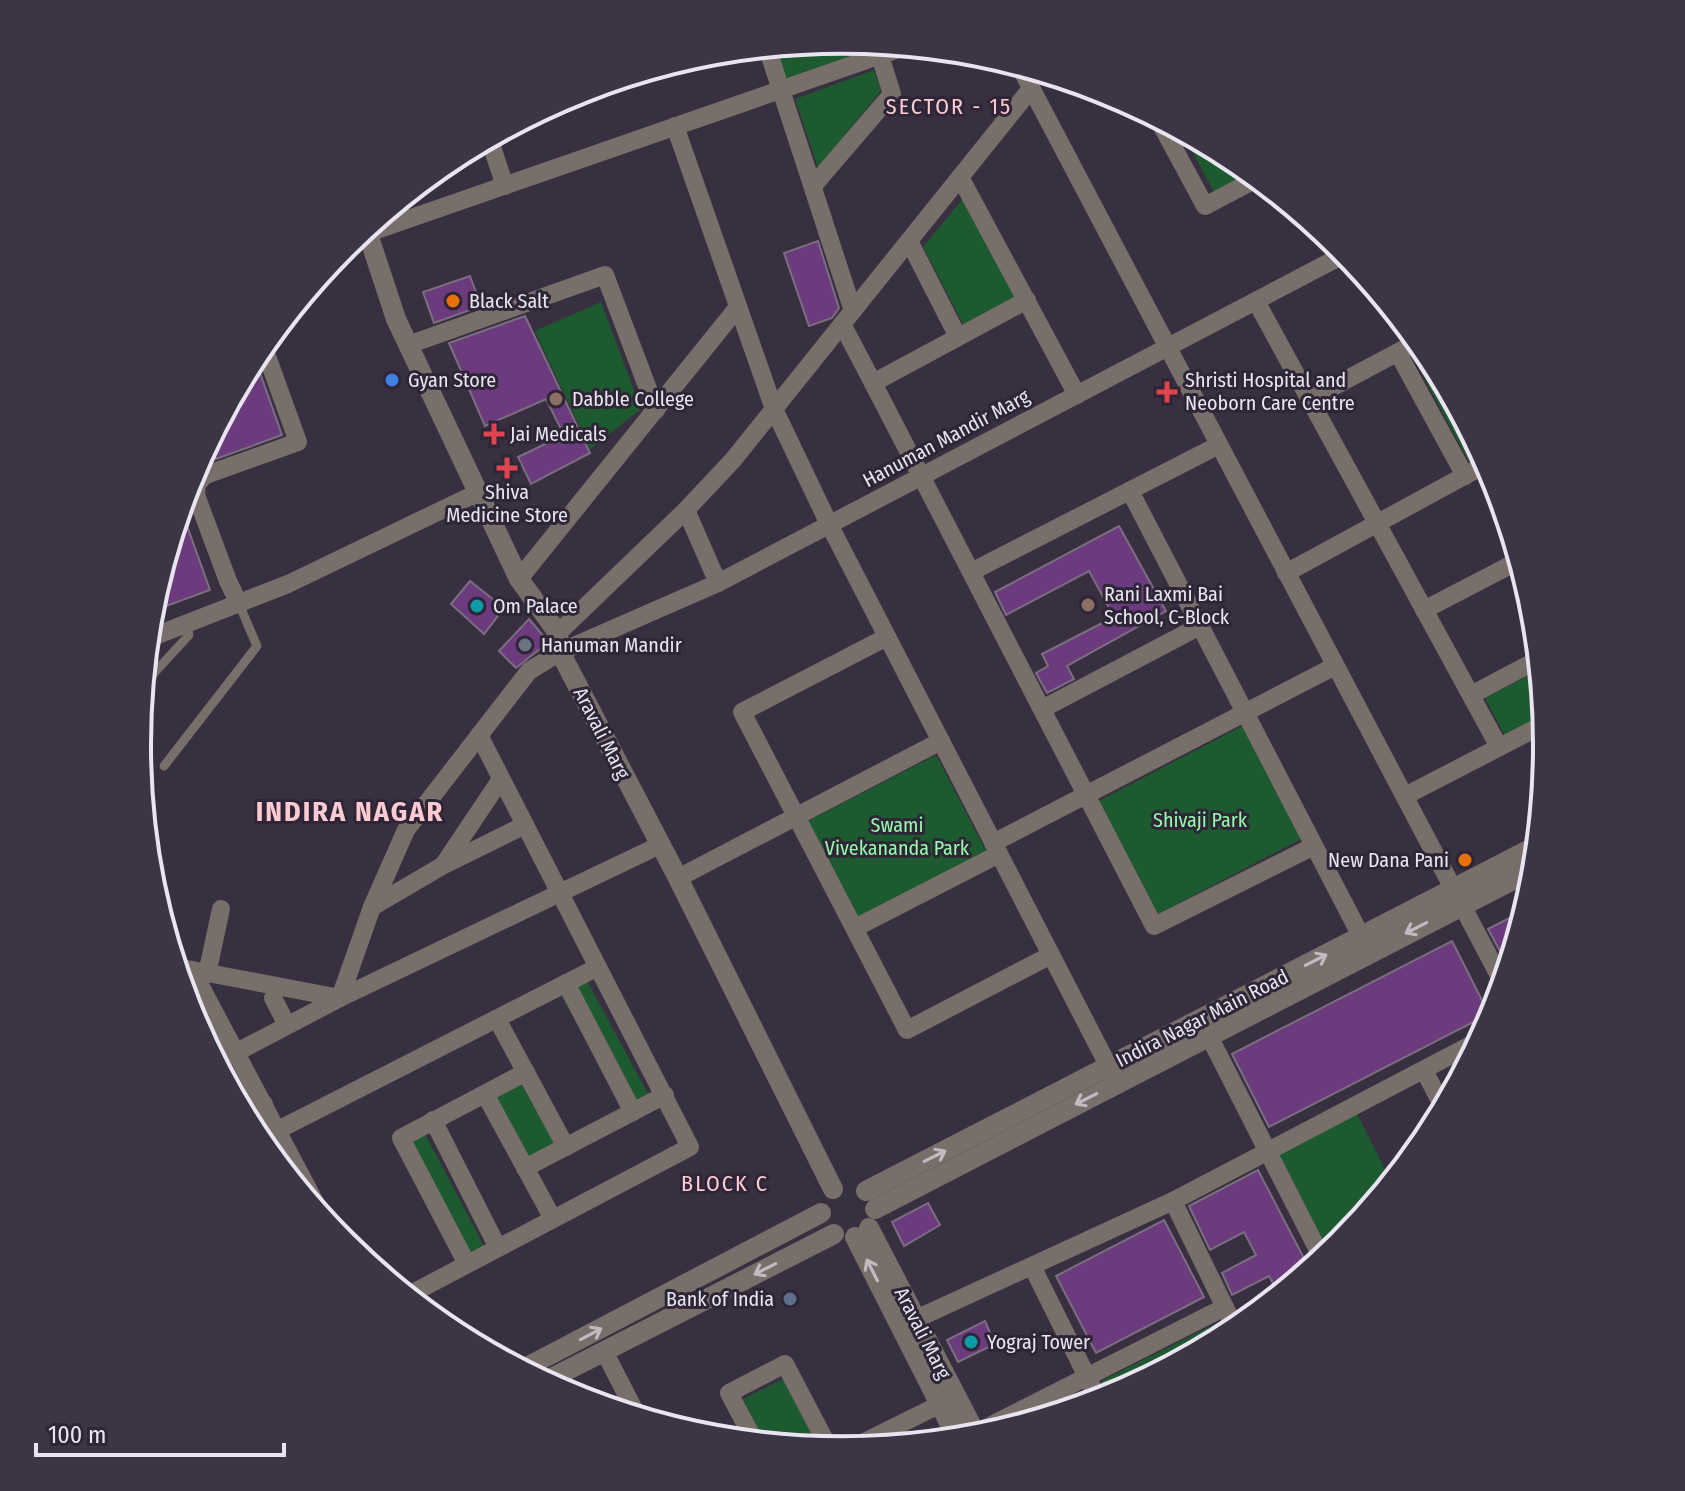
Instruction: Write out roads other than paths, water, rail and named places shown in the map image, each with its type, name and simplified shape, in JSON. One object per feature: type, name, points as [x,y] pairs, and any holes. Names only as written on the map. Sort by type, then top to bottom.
[{"type":"street","points":[[390,223],[781,90],[865,54]]},
{"type":"street","points":[[813,186],[892,94],[880,55]]},
{"type":"street","points":[[771,58],[813,186],[848,318],[873,383],[1154,926],[1314,846]]},
{"type":"street","points":[[1025,79],[1496,970]]},
{"type":"street","points":[[340,998],[372,907],[406,830],[529,671],[733,460],[1030,90]]},
{"type":"street","points":[[675,126],[774,409],[829,524],[1113,1075]]},
{"type":"street","points":[[1167,135],[1205,206],[1246,185]]},
{"type":"street","points":[[493,150],[505,186]]},
{"type":"street","points":[[960,177],[1077,395]]},
{"type":"street","points":[[909,241],[958,337]]},
{"type":"street","name":"Aravali Marg","points":[[370,242],[396,319],[477,493],[519,579],[559,642],[833,1189]]},
{"type":"street","name":"Hanuman Mandir Marg","points":[[559,642],[718,583],[1334,260]]},
{"type":"street","points":[[408,345],[605,275],[656,410]]},
{"type":"street","points":[[873,383],[1027,300]]},
{"type":"street","points":[[1256,301],[1499,747]]},
{"type":"street","points":[[519,579],[738,307]]},
{"type":"street","points":[[1310,399],[1407,348]]},
{"type":"street","points":[[1398,353],[1465,476]]},
{"type":"street","points":[[209,469],[298,442],[269,360]]},
{"type":"street","points":[[971,572],[1219,445]]},
{"type":"street","points":[[1286,573],[1476,470]]},
{"type":"street","points":[[1130,491],[1361,936]]},
{"type":"street","points":[[160,634],[288,584],[477,493]]},
{"type":"street","points":[[197,498],[239,604]]},
{"type":"street","points":[[686,510],[718,583]]},
{"type":"street","points":[[1424,610],[1510,565]]},
{"type":"street","points":[[1042,709],[1200,626]]},
{"type":"street","points":[[887,637],[742,712],[907,1030],[1051,955]]},
{"type":"street","points":[[1471,695],[1529,664]]},
{"type":"street","points":[[855,928],[1086,795],[1335,666]]},
{"type":"street","points":[[1405,796],[1534,729]]},
{"type":"street","points":[[418,1290],[690,1147],[479,735]]},
{"type":"street","points":[[678,878],[941,741]]},
{"type":"street","points":[[442,866],[501,779]]},
{"type":"street","points":[[372,907],[442,866],[525,825]]},
{"type":"street","points":[[226,1058],[340,998],[660,845]]},
{"type":"street","name":"Indira Nagar Main Road","points":[[1113,1075],[1209,1036],[1458,897],[1525,853]]},
{"type":"street","name":"Indira Nagar Main Road","points":[[558,1375],[860,1220],[1361,936],[1522,873]]},
{"type":"street","points":[[192,970],[221,909]]},
{"type":"street","points":[[278,1130],[598,967]]},
{"type":"street","points":[[192,970],[340,998]]},
{"type":"street","points":[[192,970],[278,1130],[283,1150]]},
{"type":"street","points":[[566,983],[633,1112]]},
{"type":"street","points":[[273,998],[287,1025]]},
{"type":"street","points":[[497,1019],[566,1147]]},
{"type":"street","points":[[1209,1036],[1317,1248]]},
{"type":"street","points":[[916,1319],[1033,1268],[1173,1201],[1464,1049]]},
{"type":"street","points":[[1424,1070],[1438,1097]]},
{"type":"street","points":[[467,1264],[401,1142],[404,1136],[526,1072]]},
{"type":"street","points":[[485,1094],[553,1219]]},
{"type":"street","points":[[525,1168],[665,1095]]},
{"type":"street","points":[[255,1108],[264,1104]]},
{"type":"street","points":[[433,1120],[498,1248]]},
{"type":"street","points":[[852,1185],[860,1220],[827,1227],[821,1213],[825,1197],[833,1189],[852,1185]]},
{"type":"street","points":[[1173,1201],[1230,1318]]},
{"type":"street","points":[[533,1364],[821,1213]]},
{"type":"street","name":"Aravali Marg","points":[[860,1220],[916,1319],[948,1400]]},
{"type":"street","name":"Aravali Marg","points":[[860,1220],[963,1426]]},
{"type":"street","points":[[1033,1268],[1093,1389]]},
{"type":"street","points":[[1012,1415],[1225,1307]]},
{"type":"street","points":[[604,1351],[631,1403]]},
{"type":"street","points":[[749,1431],[729,1393],[785,1364],[823,1437]]},
{"type":"street","points":[[875,1436],[948,1400]]},
{"type":"lane","points":[[164,766],[257,646],[239,604]]},
{"type":"lane","points":[[155,672],[189,635],[186,624]]},
{"type":"place","name":"Black Salt","points":[[453,301]]},
{"type":"place","name":"Gyan Store","points":[[392,380]]},
{"type":"place","name":"Shristi Hospital and Neoborn Care Centre","points":[[1167,392]]},
{"type":"place","name":"Dabble College","points":[[556,399]]},
{"type":"place","name":"Jai Medicals","points":[[494,434]]},
{"type":"place","name":"Shiva Medicine Store","points":[[507,468]]},
{"type":"place","name":"Rani Laxmi Bai School, C-Block","points":[[1088,605]]},
{"type":"place","name":"Om Palace","points":[[477,606]]},
{"type":"place","name":"Hanuman Mandir","points":[[525,645]]},
{"type":"place","name":"New Dana Pani","points":[[1465,860]]},
{"type":"place","name":"Bank of India","points":[[790,1299]]},
{"type":"place","name":"Yograj Tower","points":[[971,1342]]},
{"type":"district","name":"SECTOR - 15","points":[[949,106]]},
{"type":"district","name":"INDIRA NAGAR","points":[[350,811]]},
{"type":"district","name":"BLOCK C","points":[[725,1183]]},
{"type":"park label","name":"Shivaji Park","points":[[1200,820]]},
{"type":"park label","name":"Swami Vivekananda Park","points":[[897,836]]}]
